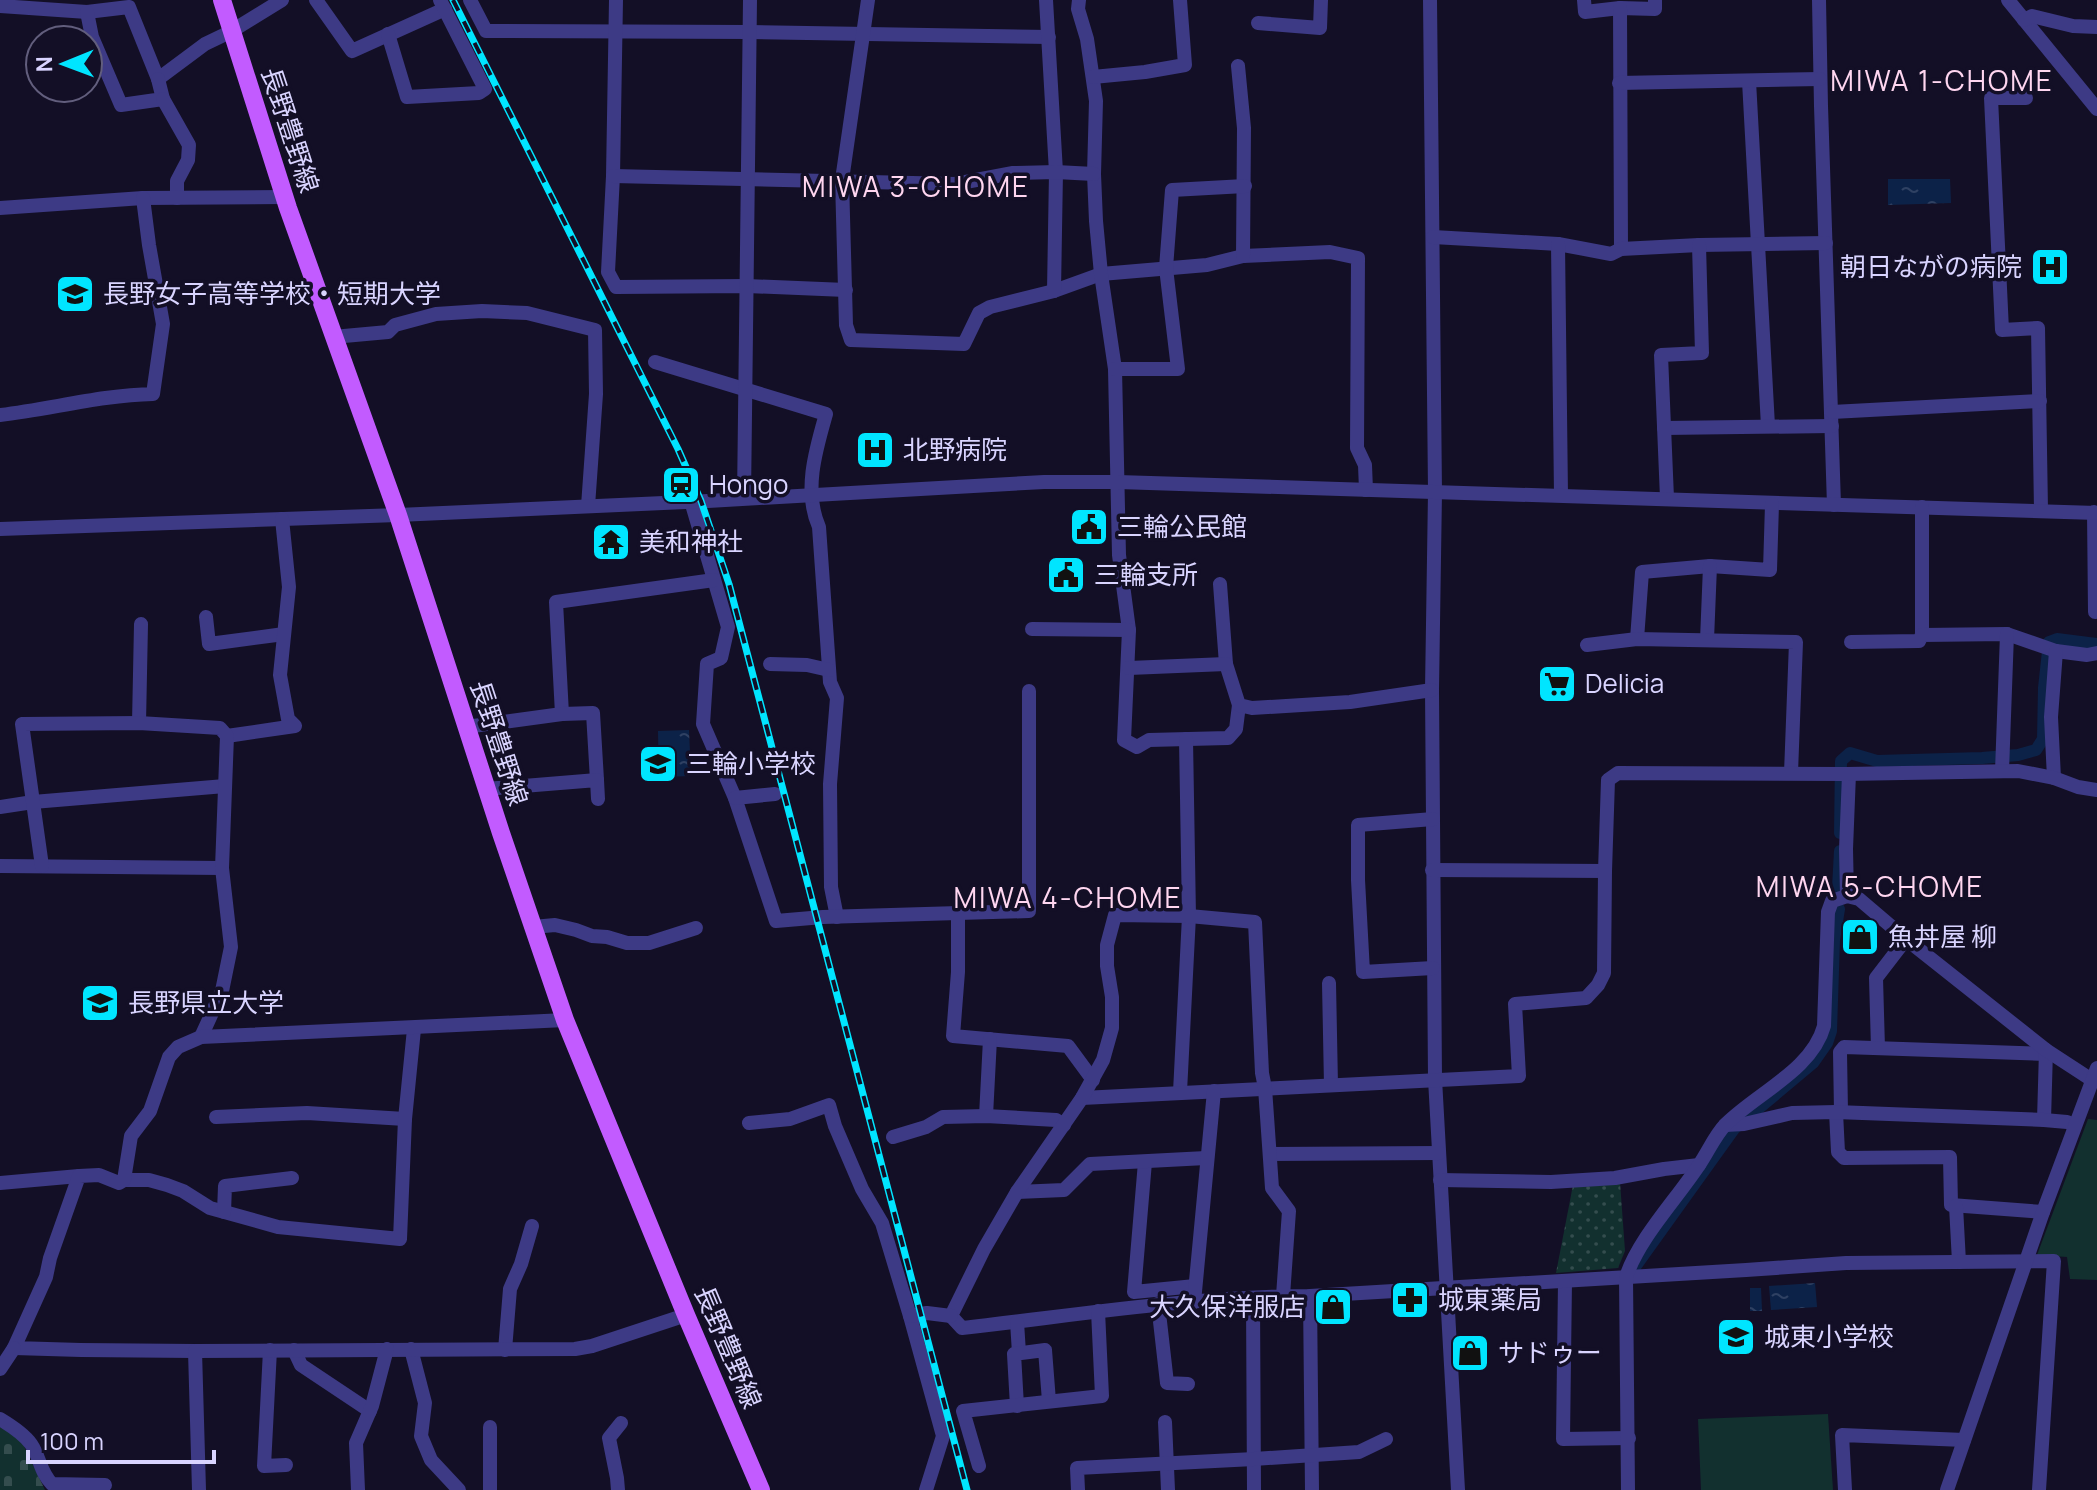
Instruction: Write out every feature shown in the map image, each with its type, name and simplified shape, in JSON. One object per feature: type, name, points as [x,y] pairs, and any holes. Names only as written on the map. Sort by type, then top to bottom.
[{"type":"main road","name":"長野豊野線","points":[[222,0],[284,197],[398,515],[486,789],[565,1020],[761,1490]]},
{"type":"street","points":[[158,79],[205,44],[282,0]]},
{"type":"street","points":[[316,0],[352,51],[442,4],[485,89],[479,93],[407,97],[388,34]]},
{"type":"street","points":[[470,0],[486,31],[1049,37]]},
{"type":"street","points":[[616,0],[608,272],[616,287],[747,286],[846,290]]},
{"type":"street","points":[[744,498],[750,0]]},
{"type":"street","points":[[868,0],[842,180],[846,325],[851,340],[964,344],[979,313],[990,307],[1054,291],[1101,274],[1207,265],[1243,256],[1330,252],[1358,258],[1357,448],[1365,465],[1366,490]]},
{"type":"street","points":[[1046,0],[1056,172],[1054,291]]},
{"type":"street","points":[[1079,0],[1078,9],[1087,39],[1096,101],[1096,221],[1115,369],[1119,555],[1129,630],[1124,740],[1137,747],[1149,740],[1228,738],[1236,729],[1239,705],[1226,664],[1220,584]]},
{"type":"street","points":[[1093,77],[1185,65],[1180,0]]},
{"type":"street","points":[[1258,23],[1320,28],[1321,0]]},
{"type":"street","points":[[1430,0],[1435,492],[1432,690],[1435,1079],[1458,1490]]},
{"type":"street","points":[[1584,0],[1585,12],[1620,8],[1655,9],[1655,0]]},
{"type":"street","points":[[1819,0],[1834,505]]},
{"type":"street","points":[[2008,0],[2097,109]]},
{"type":"street","points":[[0,6],[87,12],[129,7],[163,99],[189,145],[188,160],[177,181],[177,198]]},
{"type":"street","points":[[1620,8],[1621,249]]},
{"type":"street","points":[[87,12],[92,37],[121,105],[163,99]]},
{"type":"street","points":[[2024,20],[2032,16],[2073,26],[2097,27]]},
{"type":"street","points":[[1238,66],[1244,128],[1243,256]]},
{"type":"street","points":[[1619,83],[1820,79]]},
{"type":"street","points":[[1749,81],[1768,426]]},
{"type":"street","points":[[2026,98],[1991,98],[2002,330],[2038,328],[2041,510]]},
{"type":"street","points":[[613,176],[955,184],[1013,173],[1094,174]]},
{"type":"street","points":[[1115,369],[1178,369],[1166,268],[1172,190],[1245,186]]},
{"type":"street","points":[[0,208],[143,198],[284,197]]},
{"type":"street","points":[[0,415],[127,395],[153,394],[163,324],[143,198]]},
{"type":"street","points":[[1433,237],[1558,244],[1611,254],[1621,249],[1699,245],[1826,243]]},
{"type":"street","points":[[1558,244],[1561,495]]},
{"type":"street","points":[[1667,498],[1661,355],[1702,353],[1699,245]]},
{"type":"street","points":[[333,337],[388,332],[395,325],[436,314],[482,311],[527,313],[595,330],[596,394],[588,506]]},
{"type":"street","points":[[655,362],[826,414],[815,451],[812,495],[814,518],[819,527],[830,682],[837,698],[830,784],[831,887],[837,917]]},
{"type":"street","points":[[1664,428],[1768,426],[2040,401]]},
{"type":"street","points":[[0,529],[398,515],[1044,482],[2096,512],[2095,612]]},
{"type":"street","points":[[691,501],[728,627],[721,658],[707,664],[703,724],[735,798],[776,921],[1029,911],[1029,691]]},
{"type":"street","points":[[1637,639],[1642,572],[1710,566],[1770,570],[1772,504]]},
{"type":"street","points":[[1851,642],[1919,641],[1922,635],[1922,507]]},
{"type":"street","points":[[227,736],[295,726],[288,719],[280,675],[289,587],[282,519]]},
{"type":"street","points":[[1707,640],[1710,566]]},
{"type":"street","points":[[562,714],[556,602],[714,580]]},
{"type":"street","points":[[206,617],[209,644],[284,634]]},
{"type":"street","points":[[139,723],[141,624]]},
{"type":"street","points":[[1032,629],[1129,630]]},
{"type":"street","points":[[1922,635],[2007,634],[2051,649],[2087,655],[2097,653]]},
{"type":"street","points":[[2002,761],[2007,634]]},
{"type":"street","points":[[1587,645],[1637,639],[1796,642],[1791,773]]},
{"type":"street","points":[[2051,649],[2054,778]]},
{"type":"street","points":[[770,664],[807,665],[829,670]]},
{"type":"street","points":[[1129,668],[1226,664]]},
{"type":"street","points":[[1239,705],[1252,708],[1350,702],[1432,690]]},
{"type":"street","points":[[466,727],[562,714],[593,713],[598,799]]},
{"type":"street","points":[[42,866],[22,724],[139,723],[220,728],[227,736],[222,868],[231,947],[222,991],[201,1037]]},
{"type":"street","points":[[1180,1092],[1189,916],[1186,739]]},
{"type":"street","points":[[1082,1098],[1519,1076],[1515,1004],[1586,998],[1604,973],[1608,780],[1618,773],[1844,774],[2002,761],[2018,771],[2097,790]]},
{"type":"street","points":[[1844,774],[1847,896]]},
{"type":"street","points":[[486,789],[597,780]]},
{"type":"street","points":[[0,807],[225,786]]},
{"type":"street","points":[[735,798],[775,794]]},
{"type":"street","points":[[1433,819],[1358,825],[1363,972],[1433,968]]},
{"type":"street","points":[[0,866],[222,868]]},
{"type":"street","points":[[1432,870],[1605,871]]},
{"type":"street","points":[[1628,1490],[1626,1277],[1632,1258],[1699,1165],[1766,1090],[1804,1062],[1820,1039],[1824,1026],[1828,912],[1832,901],[1847,896],[1859,899],[2045,1052],[2095,1074],[2091,1106],[2075,1125],[1947,1490]]},
{"type":"street","points":[[958,913],[953,1036],[1068,1046],[1093,1080]]},
{"type":"street","points":[[951,1316],[1017,1192],[1082,1098],[1103,1060],[1112,1028],[1107,945],[1115,915],[1189,916],[1255,922],[1262,1073],[1272,1188],[1289,1211],[1283,1296]]},
{"type":"street","points":[[533,927],[555,925],[627,943],[649,943],[696,928]]},
{"type":"street","points":[[1878,1048],[1876,978],[1906,939]]},
{"type":"street","points":[[1329,983],[1331,1085]]},
{"type":"street","points":[[124,1180],[131,1136],[150,1111],[169,1057],[178,1047],[201,1037],[565,1020]]},
{"type":"street","points":[[0,1183],[99,1175],[119,1183],[124,1180],[149,1180],[183,1191],[210,1208],[278,1227],[400,1239],[405,1119],[414,1029]]},
{"type":"street","points":[[986,1116],[990,1039]]},
{"type":"street","points":[[2043,1212],[1951,1205],[1950,1157],[1844,1158],[1838,1152],[1838,1112],[1840,1052],[1844,1047],[2045,1052]]},
{"type":"street","points":[[2044,1120],[2045,1052]]},
{"type":"street","points":[[1194,1302],[1214,1091]]},
{"type":"street","points":[[749,1123],[790,1119],[829,1105],[862,1189],[882,1223],[943,1436],[926,1490]]},
{"type":"street","points":[[1734,1125],[1792,1113],[1838,1112],[2044,1120],[2075,1125]]},
{"type":"street","points":[[216,1117],[307,1113],[405,1119]]},
{"type":"street","points":[[893,1137],[926,1127],[943,1117],[1056,1120],[1064,1125]]},
{"type":"street","points":[[1270,1154],[1439,1153]]},
{"type":"street","points":[[1017,1192],[1064,1190],[1090,1164],[1206,1158]]},
{"type":"street","points":[[1145,1162],[1134,1292],[1195,1286]]},
{"type":"street","points":[[1440,1180],[1551,1182],[1615,1178],[1699,1165]]},
{"type":"street","points":[[0,1369],[14,1348],[46,1277],[79,1176]]},
{"type":"street","points":[[224,1212],[225,1186],[292,1178]]},
{"type":"street","points":[[1956,1206],[1959,1262]]},
{"type":"street","points":[[505,1350],[510,1289],[532,1226]]},
{"type":"street","points":[[910,1316],[927,1313],[951,1316],[962,1328],[1158,1304],[1283,1296],[1808,1264],[2054,1261],[2039,1490]]},
{"type":"street","points":[[1565,1281],[1563,1439],[1629,1438]]},
{"type":"street","points":[[1310,1296],[1312,1490]]},
{"type":"street","points":[[1253,1299],[1254,1490]]},
{"type":"street","points":[[1158,1304],[1167,1383],[1188,1384]]},
{"type":"street","points":[[979,1466],[963,1411],[1102,1396],[1098,1311]]},
{"type":"street","points":[[14,1348],[195,1351],[575,1349],[686,1315]]},
{"type":"street","points":[[1017,1322],[1019,1353]]},
{"type":"street","points":[[358,1490],[356,1443],[370,1411],[387,1349]]},
{"type":"street","points":[[411,1349],[425,1403],[421,1436],[431,1460],[459,1490]]},
{"type":"street","points":[[270,1350],[264,1466],[286,1465]]},
{"type":"street","points":[[294,1350],[301,1365],[370,1411]]},
{"type":"street","points":[[1017,1406],[1014,1354],[1019,1353],[1045,1350],[1049,1401]]},
{"type":"street","points":[[195,1351],[199,1490]]},
{"type":"street","points":[[0,1419],[31,1443],[44,1477],[52,1484],[105,1485]]},
{"type":"street","points":[[1165,1422],[1168,1490]]},
{"type":"street","points":[[618,1490],[609,1438],[621,1423]]},
{"type":"street","points":[[490,1427],[490,1490]]},
{"type":"street","points":[[1845,1490],[1842,1435],[1964,1440]]},
{"type":"street","points":[[1078,1490],[1077,1468],[1359,1452],[1386,1439]]},
{"type":"green space","points":[[2088,1119],[2097,1120],[2097,1280],[2070,1279],[2067,1257],[2037,1255]]},
{"type":"green space","points":[[1620,1182],[1625,1251],[1618,1268],[1556,1273],[1573,1185]]},
{"type":"green space","points":[[1828,1414],[1833,1490],[1701,1490],[1698,1419]]},
{"type":"green space","points":[[0,1426],[21,1440],[45,1490],[0,1490]]},
{"type":"water","points":[[1888,179],[1950,179],[1951,203],[1888,205]]},
{"type":"water","points":[[689,730],[691,776],[659,777],[658,731]]},
{"type":"water","points":[[1815,1283],[1817,1307],[1771,1310],[1769,1286]]},
{"type":"water","points":[[1750,1288],[1761,1288],[1762,1311],[1750,1311]]},
{"type":"waterway","points":[[1840,833],[1841,761],[1850,753],[1877,761],[1982,758],[2036,750],[2043,739],[2049,642],[2057,639],[2097,644]]},
{"type":"waterway","points":[[1838,888],[1840,851]]},
{"type":"waterway","points":[[1635,1267],[1734,1129],[1813,1063],[1827,1043],[1831,1031],[1834,940],[1839,909]]},
{"type":"railway","points":[[453,0],[678,449],[701,501],[729,584],[967,1490]]},
{"type":"place","name":"朝日ながの病院","points":[[2050,267]]},
{"type":"place","name":"長野女子高等学校・短期大学","points":[[75,294]]},
{"type":"place","name":"北野病院","points":[[875,450]]},
{"type":"place","name":"Hongo","points":[[681,485]]},
{"type":"place","name":"三輪公民館","points":[[1089,527]]},
{"type":"place","name":"美和神社","points":[[611,542]]},
{"type":"place","name":"三輪支所","points":[[1066,575]]},
{"type":"place","name":"Delicia","points":[[1557,684]]},
{"type":"place","name":"三輪小学校","points":[[658,764]]},
{"type":"place","name":"魚丼屋 柳","points":[[1860,937]]},
{"type":"place","name":"長野県立大学","points":[[100,1003]]},
{"type":"place","name":"城東薬局","points":[[1410,1300]]},
{"type":"place","name":"大久保洋服店","points":[[1333,1307]]},
{"type":"place","name":"城東小学校","points":[[1736,1337]]},
{"type":"place","name":"サドゥー","points":[[1470,1353]]},
{"type":"district","name":"MIWA 1-CHOME","points":[[1942,81]]},
{"type":"district","name":"MIWA 3-CHOME","points":[[916,187]]},
{"type":"district","name":"MIWA 5-CHOME","points":[[1870,887]]},
{"type":"district","name":"MIWA 4-CHOME","points":[[1068,898]]}]
